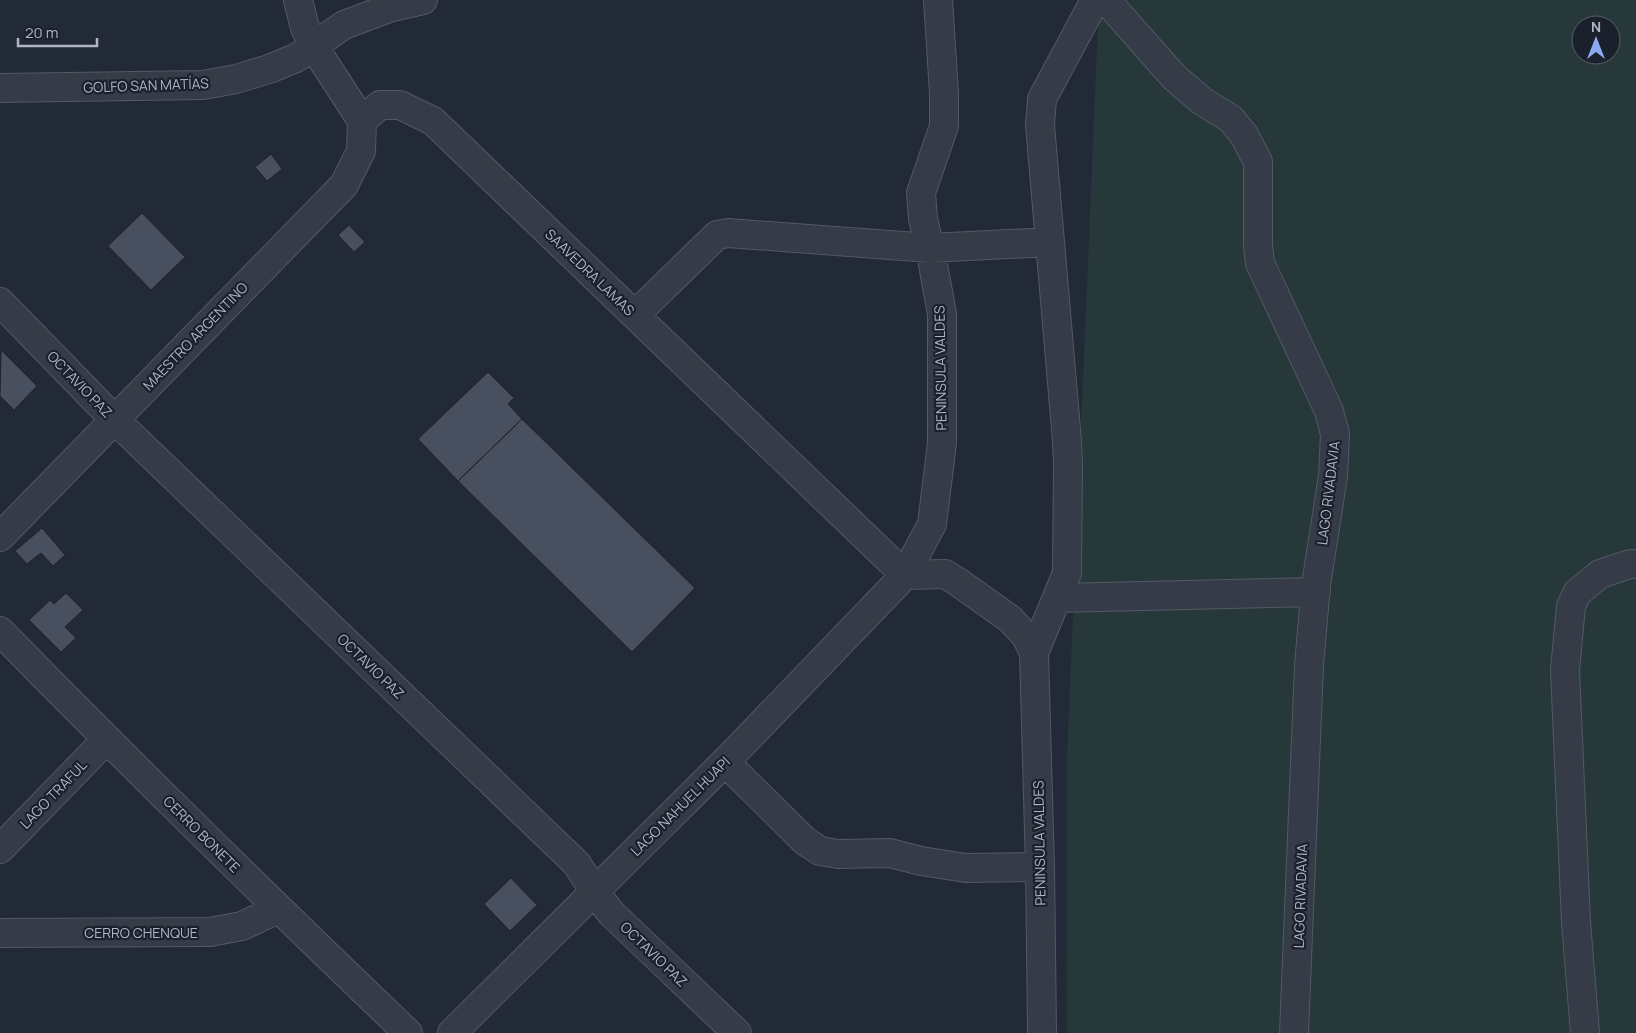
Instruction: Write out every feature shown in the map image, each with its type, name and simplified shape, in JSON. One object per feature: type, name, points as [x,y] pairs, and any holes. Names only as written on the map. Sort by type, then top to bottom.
[{"type":"street","points":[[298,0],[305,28],[314,46],[362,121]]},
{"type":"street","name":"GOLFO SAN MATÍAS","points":[[0,88],[203,85],[269,69],[296,58],[344,26],[392,7],[423,0]]},
{"type":"street","name":"PENINSULA VALDES","points":[[938,0],[944,93],[944,126],[921,193],[923,220],[942,314],[942,443],[932,524],[906,574],[945,574],[958,582],[1010,619],[1026,636],[1034,653],[1042,1033]]},
{"type":"street","name":"PENINSULA VALDES","points":[[1034,653],[1067,573],[1068,464],[1040,125],[1042,99],[1095,0]]},
{"type":"street","name":"LAGO RIVADAVIA","points":[[1106,0],[1174,77],[1202,101],[1231,119],[1244,135],[1258,162],[1258,245],[1260,263],[1329,411],[1335,434],[1333,476],[1316,592],[1309,674],[1294,1033]]},
{"type":"street","name":"SAAVEDRA LAMAS","points":[[362,121],[380,105],[400,105],[433,121],[906,574]]},
{"type":"street","name":"MAESTRO ARGENTINO","points":[[0,537],[344,185],[361,150],[362,121]]},
{"type":"street","points":[[635,315],[717,235],[728,233],[930,248],[1050,242]]},
{"type":"street","name":"OCTAVIO PAZ","points":[[0,302],[114,419],[577,864],[594,891],[611,912],[737,1033]]},
{"type":"street","points":[[1585,1033],[1576,922],[1565,670],[1571,606],[1577,592],[1600,574],[1630,564],[1636,564]]},
{"type":"street","name":"LAGO NAHUEL HUAPI","points":[[452,1033],[725,762],[906,574]]},
{"type":"street","points":[[1057,598],[1316,592]]},
{"type":"street","name":"CERRO BONETE","points":[[0,631],[106,740],[278,909],[408,1033]]},
{"type":"street","name":"LAGO TRAFUL","points":[[0,849],[106,740]]},
{"type":"street","points":[[725,762],[805,841],[820,851],[838,854],[890,853],[921,861],[966,868],[1040,867]]},
{"type":"street","name":"CERRO CHENQUE","points":[[0,933],[210,932],[242,926],[278,909]]},
{"type":"shaded area","points":[[1099,0],[1636,0],[1636,1033],[1067,1033],[1067,758]]},
{"type":"building","points":[[271,154],[282,169],[267,181],[255,167]]},
{"type":"building","points":[[142,213],[185,257],[151,290],[108,246]]},
{"type":"building","points":[[349,225],[365,242],[354,252],[338,235]]},
{"type":"building","points":[[1,350],[37,386],[14,410],[0,396]]},
{"type":"building","points":[[488,372],[514,398],[508,404],[522,419],[458,481],[418,439]]},
{"type":"building","points":[[522,419],[695,588],[632,652],[458,481]]},
{"type":"building","points":[[42,528],[65,555],[53,566],[41,553],[27,564],[15,551]]},
{"type":"building","points":[[66,593],[83,610],[65,627],[76,638],[61,652],[29,620],[50,600],[54,604]]},
{"type":"building","points":[[511,878],[537,905],[510,931],[484,904]]}]
